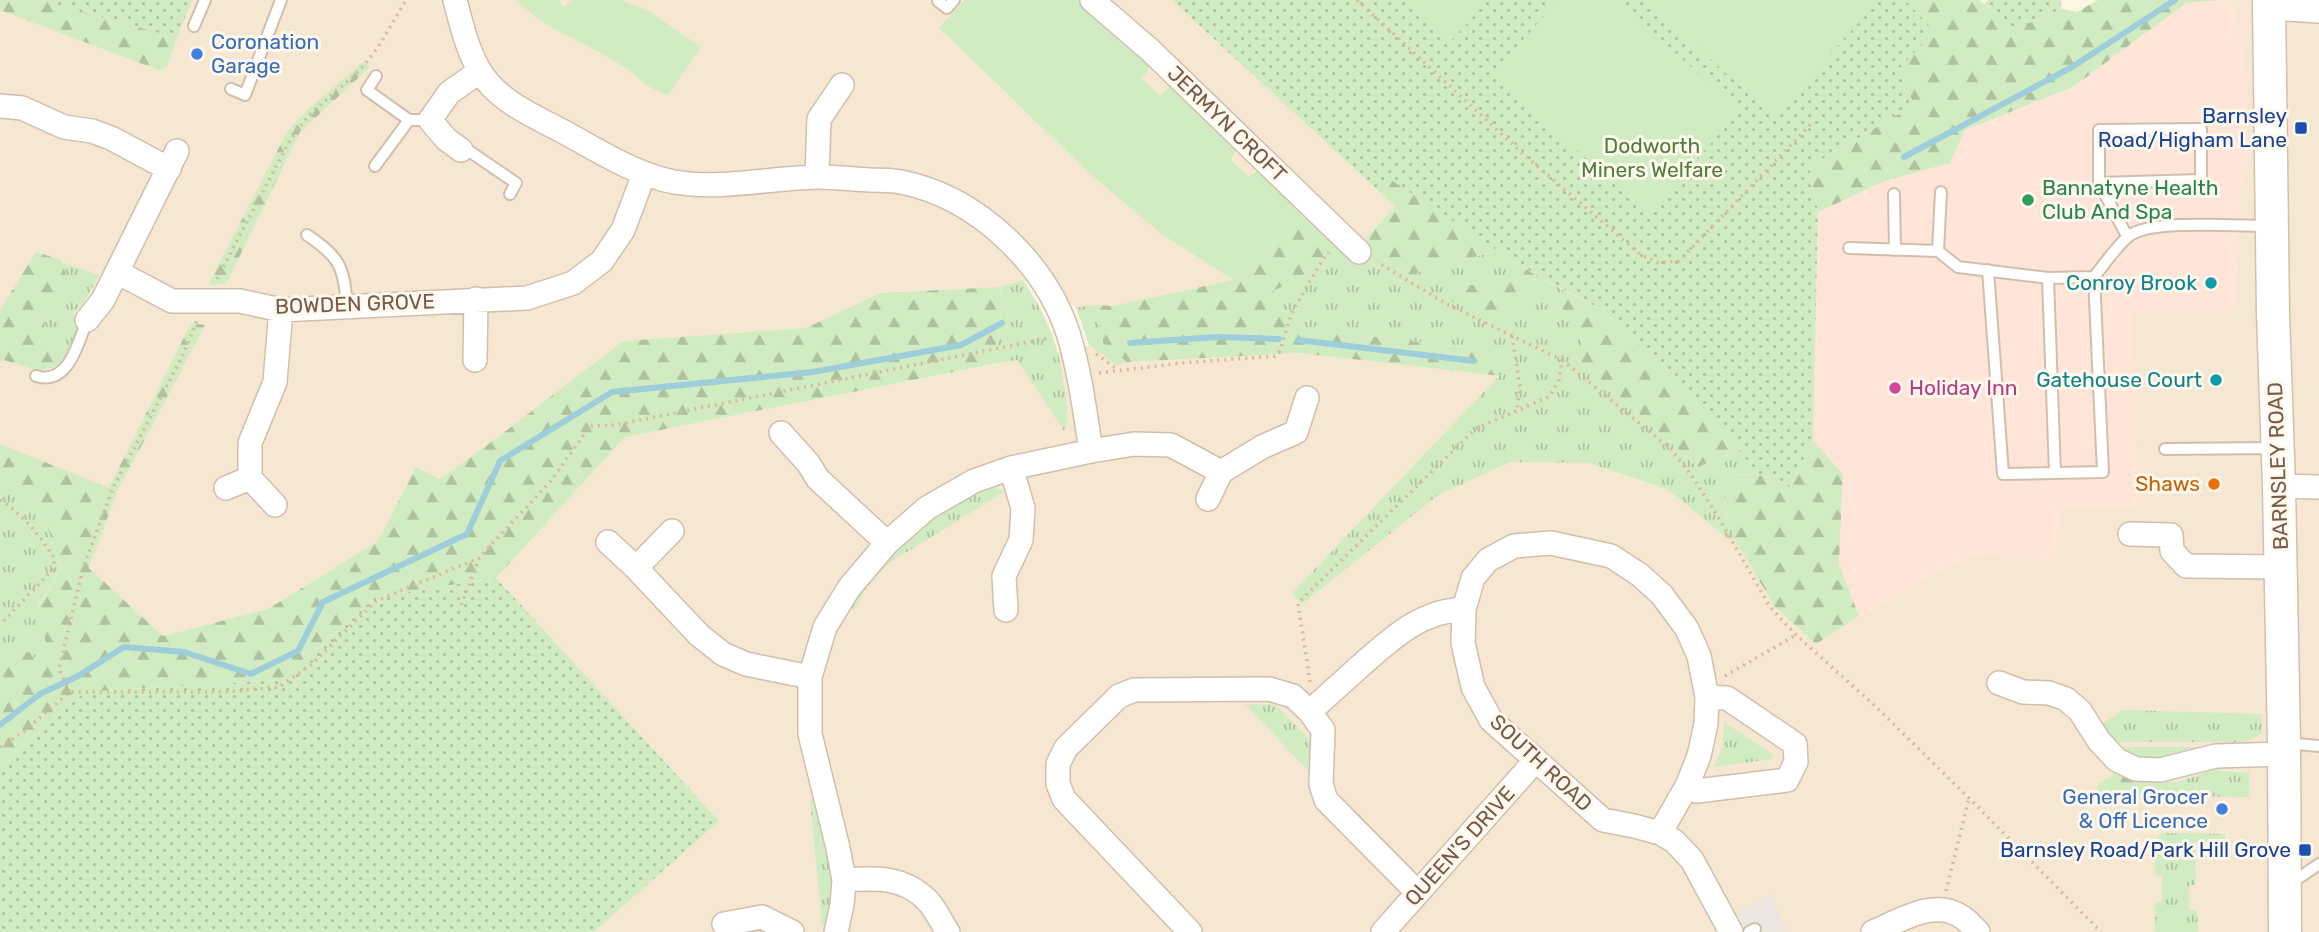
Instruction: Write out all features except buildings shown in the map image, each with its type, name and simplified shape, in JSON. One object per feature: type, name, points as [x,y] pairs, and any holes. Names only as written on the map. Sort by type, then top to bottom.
[{"type":"main road","name":"BARNSLEY ROAD","points":[[2269,4],[2284,749],[2285,932]]},
{"type":"street","points":[[455,0],[480,71],[498,92],[521,109],[613,160],[644,174],[675,182],[716,186],[817,177],[901,182],[943,196],[983,219],[1017,247],[1046,285],[1068,334],[1080,377],[1091,451]]},
{"type":"street","name":"JERMYN CROFT","points":[[1092,0],[1150,50],[1351,244]]},
{"type":"street","points":[[2269,4],[2319,11]]},
{"type":"street","points":[[461,150],[420,120],[449,93],[480,71]]},
{"type":"street","points":[[817,177],[819,119],[842,85]]},
{"type":"street","points":[[0,106],[22,108],[64,127],[92,131],[173,160],[103,300],[87,320]]},
{"type":"street","name":"BOWDEN GROVE","points":[[117,272],[172,301],[240,301],[281,310],[527,298],[573,284],[602,261],[623,230],[644,174]]},
{"type":"street","points":[[475,360],[476,299]]},
{"type":"street","points":[[275,505],[250,478],[250,443],[275,382],[281,310]]},
{"type":"street","points":[[1208,499],[1221,472],[1262,447],[1296,432],[1307,398]]},
{"type":"street","points":[[781,433],[814,457],[818,479],[887,543]]},
{"type":"street","points":[[836,932],[844,880],[810,734],[810,677],[825,627],[849,588],[887,543],[927,508],[974,481],[1011,468],[1134,444],[1171,445],[1221,472]]},
{"type":"street","points":[[1006,610],[1004,576],[1021,540],[1023,508],[1011,468]]},
{"type":"street","points":[[226,488],[250,478]]},
{"type":"street","points":[[2279,486],[2319,488]]},
{"type":"street","points":[[636,568],[672,531]]},
{"type":"street","points":[[2130,534],[2171,535],[2172,551],[2186,566],[2280,567]]},
{"type":"street","points":[[608,542],[699,635],[723,654],[746,664],[810,677]]},
{"type":"street","name":"SOUTH ROAD","points":[[1660,833],[1687,786],[1699,756],[1706,724],[1706,689],[1699,656],[1687,629],[1662,595],[1640,575],[1611,556],[1551,542],[1514,546],[1488,560],[1474,579],[1464,609],[1463,643],[1473,687],[1491,720],[1602,820],[1660,833],[1674,841],[1692,860],[1731,932]]},
{"type":"street","points":[[1311,712],[1399,631],[1428,616],[1447,610],[1464,609]]},
{"type":"street","points":[[1999,683],[2023,692],[2049,693],[2066,699],[2080,711],[2099,741],[2117,760],[2136,769],[2160,770],[2216,756],[2284,749]]},
{"type":"street","points":[[1190,932],[1064,799],[1058,784],[1058,764],[1066,748],[1119,696],[1134,690],[1269,689],[1293,696],[1311,712],[1323,730],[1321,784],[1326,800],[1418,893]]},
{"type":"street","points":[[1687,786],[1697,791],[1787,780],[1796,762],[1795,744],[1727,698],[1706,689]]},
{"type":"street","name":"QUEEN'S DRIVE","points":[[1383,932],[1536,760]]},
{"type":"street","points":[[844,880],[876,878],[901,882],[927,900],[948,932]]},
{"type":"street","points":[[1873,932],[1930,909],[1942,908],[1961,916],[1978,932]]},
{"type":"street","points":[[724,924],[762,917],[792,932]]},
{"type":"lane","points":[[194,26],[205,0]]},
{"type":"lane","points":[[231,89],[245,94],[281,0]]},
{"type":"lane","points":[[937,1],[947,8],[954,0]]},
{"type":"lane","points":[[375,166],[420,120],[367,90],[376,76]]},
{"type":"lane","points":[[2099,183],[2201,180],[2201,129],[2099,130],[2099,183],[2127,236]]},
{"type":"lane","points":[[461,150],[469,151],[516,183],[510,194]]},
{"type":"lane","points":[[1938,251],[1941,192]]},
{"type":"lane","points":[[1894,194],[1895,250]]},
{"type":"lane","points":[[1988,270],[2003,474],[2104,472],[2094,277],[2127,236],[2142,228],[2272,226]]},
{"type":"lane","points":[[307,235],[329,249],[344,275],[347,306]]},
{"type":"lane","points":[[1849,248],[1938,251],[1958,267],[2048,278],[2094,277]]},
{"type":"lane","points":[[2048,278],[2055,473]]},
{"type":"lane","points":[[36,376],[46,379],[62,372],[76,349],[87,320]]},
{"type":"lane","points":[[2165,449],[2278,448]]},
{"type":"lane","points":[[2284,749],[2319,746]]},
{"type":"lane","points":[[2285,888],[2319,864]]},
{"type":"path","points":[[1357,0],[1522,153],[1641,255],[1659,263],[1679,261],[1814,121]]},
{"type":"path","points":[[1080,377],[1117,369],[1275,356],[1280,351],[1291,314],[1322,259],[1351,244],[1445,303],[1562,360],[1672,450],[1723,524],[1770,607],[1796,635],[1873,704],[1969,798],[2101,932]]},
{"type":"path","points":[[461,605],[480,558],[551,481],[590,426],[615,425],[1068,334]]},
{"type":"path","points":[[1512,336],[1520,387],[1517,411]]},
{"type":"path","points":[[1311,712],[1311,688],[1298,603],[1475,429],[1550,396],[1559,380],[1562,360]]},
{"type":"path","points":[[0,500],[15,510],[40,537],[55,559],[52,570],[0,625]]},
{"type":"path","points":[[0,747],[23,732],[70,692],[225,692],[279,687],[312,665],[376,601],[480,558]]},
{"type":"path","points":[[1706,689],[1796,635]]},
{"type":"path","points":[[59,668],[70,692]]},
{"type":"path","points":[[1942,908],[1969,798]]},
{"type":"shaded area","points":[[0,0],[964,0],[940,29],[1089,173],[1160,233],[1233,280],[1112,306],[1076,307],[1023,280],[1000,287],[880,293],[806,328],[623,341],[440,479],[416,467],[378,541],[268,609],[163,636],[89,568],[108,488],[0,444]]},
{"type":"shaded area","points":[[1081,0],[1172,0],[1395,207],[1359,245],[1260,168],[1249,176],[1231,159],[1238,146],[1171,83],[1160,95],[1141,79],[1152,65]]},
{"type":"shaded area","points":[[2232,0],[2319,0],[2319,932],[594,932],[718,821],[496,578],[625,437],[1103,343],[1127,362],[1299,353],[1500,376],[1292,593],[1386,535],[1437,496],[1510,462],[1589,463],[1667,489],[1728,539],[1735,540],[1775,607],[1816,643],[1967,556],[2054,559],[2059,508],[2137,507],[2132,311],[2235,310],[2240,190],[2249,160],[2245,71]]},
{"type":"shaded area","points":[[2232,0],[2245,71],[2249,160],[2240,190],[2235,310],[2132,312],[2138,507],[2060,508],[2055,559],[1967,556],[1859,616],[1839,564],[1843,474],[1813,440],[1818,212],[1885,181],[1950,163],[1965,130],[2073,87],[2186,3]]},
{"type":"shaded area","points":[[1772,894],[1786,930],[1747,932],[1736,913]]},
{"type":"green space","points":[[0,0],[42,0],[177,38],[167,67],[161,71],[0,10]]},
{"type":"green space","points":[[42,0],[192,0],[177,38]]},
{"type":"green space","points":[[517,0],[558,0],[564,7],[572,0],[620,0],[649,11],[701,47],[668,95],[647,85],[605,55],[539,19]]},
{"type":"green space","points":[[964,0],[1081,0],[1152,64],[1142,79],[1160,95],[1172,83],[1238,146],[1231,160],[1249,176],[1261,168],[1310,214],[1233,280],[1160,233],[1089,173],[939,28]]},
{"type":"green space","name":"Dodworth Miners Welfare","points":[[1172,0],[1905,0],[1934,31],[1899,69],[1914,105],[1809,167],[1818,212],[1813,440],[1790,487],[1757,474],[1739,450],[1660,362],[1601,309],[1537,276],[1388,178],[1376,189]]},
{"type":"green space","points":[[1407,0],[1488,0],[1452,40]]},
{"type":"green space","points":[[1558,0],[1616,0],[1740,110],[1649,214],[1492,75]]},
{"type":"green space","points":[[1644,0],[1869,0],[1874,5],[1775,117]]},
{"type":"green space","points":[[1905,0],[1979,0],[2015,29],[2061,9],[2077,12],[2098,0],[2223,0],[2186,3],[2073,87],[1965,130],[1950,163],[1885,181],[1818,212],[1809,167],[1914,105],[1899,69],[1933,31]]},
{"type":"green space","points":[[1988,0],[2061,0],[2061,9],[2015,29],[1984,4]]},
{"type":"green space","points":[[364,61],[370,67],[300,132],[226,284],[208,285],[287,132],[307,110]]},
{"type":"green space","points":[[1388,178],[1487,227],[1499,250],[1410,275],[1359,245],[1395,207],[1376,189]]},
{"type":"green space","points":[[1310,214],[1352,252],[1267,294],[1303,329],[1482,349],[1500,376],[1299,353],[1127,362],[1103,343],[1098,305],[1112,306],[1233,280]]},
{"type":"green space","points":[[1359,245],[1410,275],[1499,250],[1523,267],[1504,285],[1453,285],[1503,325],[1537,276],[1563,290],[1563,309],[1582,330],[1581,362],[1698,467],[1739,450],[1757,474],[1731,475],[1724,506],[1735,540],[1728,539],[1667,489],[1589,463],[1510,462],[1437,496],[1302,604],[1292,593],[1499,376],[1482,349],[1303,329],[1266,294],[1352,252]]},
{"type":"green space","points":[[36,252],[61,260],[72,290],[46,310],[44,329],[56,341],[61,358],[52,368],[36,370],[0,361],[0,310]]},
{"type":"green space","points":[[62,263],[99,275],[85,301],[72,314],[80,323],[70,349],[63,361],[52,368],[61,357],[44,329],[47,309],[72,290]]},
{"type":"green space","points":[[1523,267],[1537,276],[1503,325],[1443,297],[1452,285],[1504,285]]},
{"type":"green space","points":[[1023,280],[1046,320],[1056,347],[1067,408],[1064,431],[1017,360],[994,364],[1002,304],[1000,287]]},
{"type":"green space","points":[[1000,287],[1002,304],[994,364],[625,437],[496,578],[376,597],[281,680],[85,692],[0,765],[0,664],[13,664],[27,651],[43,665],[50,661],[38,608],[61,567],[43,514],[0,470],[0,444],[109,488],[191,323],[205,325],[117,492],[89,568],[163,636],[268,609],[378,541],[416,467],[440,479],[623,341],[806,328],[880,293]]},
{"type":"green space","points":[[1563,290],[1601,309],[1660,362],[1739,450],[1698,467],[1581,362],[1582,330],[1563,309]]},
{"type":"green space","points":[[1098,305],[1103,343],[1127,362],[1117,365],[1089,345],[1076,307]]},
{"type":"green space","points":[[1813,440],[1843,474],[1839,564],[1859,616],[1816,644],[1775,607],[1735,540],[1724,506],[1731,475],[1757,474],[1790,487]]},
{"type":"green space","points":[[0,470],[43,514],[61,567],[38,607],[50,661],[44,666],[0,664]]},
{"type":"green space","points":[[984,487],[1004,492],[889,563],[866,588],[854,611],[849,607],[881,563],[903,540],[936,515]]},
{"type":"green space","points":[[496,578],[719,821],[594,932],[0,932],[0,765],[85,692],[281,680],[376,597]]},
{"type":"green space","points":[[1245,704],[1276,705],[1311,741],[1308,771]]},
{"type":"green space","points":[[2123,710],[2262,714],[2262,734],[2245,742],[2114,742],[2102,724]]},
{"type":"green space","points":[[1724,722],[1772,754],[1772,759],[1714,767],[1723,745]]},
{"type":"green space","points":[[2118,747],[2207,747],[2173,758],[2150,759],[2128,753]]},
{"type":"green space","points":[[2213,770],[2249,773],[2249,797],[2165,796],[2181,781]]},
{"type":"green space","points":[[2114,773],[2147,782],[2181,781],[2165,796],[2094,794],[2098,785]]},
{"type":"green space","points":[[816,798],[834,879],[832,911],[827,925],[822,926],[810,800]]},
{"type":"green space","points":[[2161,833],[2225,834],[2225,842],[2195,842],[2196,885],[2189,885],[2189,910],[2197,910],[2198,932],[2155,932],[2155,903],[2162,901],[2162,876],[2155,875],[2155,842]]},
{"type":"waterway","points":[[1904,157],[2072,67],[2175,0]]},
{"type":"waterway","points":[[0,725],[40,694],[78,676],[124,647],[184,652],[251,674],[298,651],[323,602],[467,534],[500,461],[612,392],[813,372],[961,345],[1002,323]]},
{"type":"waterway","points":[[1130,343],[1217,337],[1279,339]]},
{"type":"waterway","points":[[1298,340],[1474,361]]},
{"type":"place","name":"Coronation Garage","points":[[197,54]]},
{"type":"place","name":"Barnsley Road/Higham Lane","points":[[2301,128]]},
{"type":"place","name":"Bannatyne Health Club And Spa","points":[[2028,200]]},
{"type":"place","name":"Conroy Brook","points":[[2211,283]]},
{"type":"place","name":"Gatehouse Court","points":[[2216,380]]},
{"type":"place","name":"Holiday Inn","points":[[1895,388]]},
{"type":"place","name":"Shaws","points":[[2214,484]]},
{"type":"place","name":"General Grocer & Off Licence","points":[[2222,809]]},
{"type":"place","name":"Barnsley Road/Park Hill Grove","points":[[2305,850]]}]
